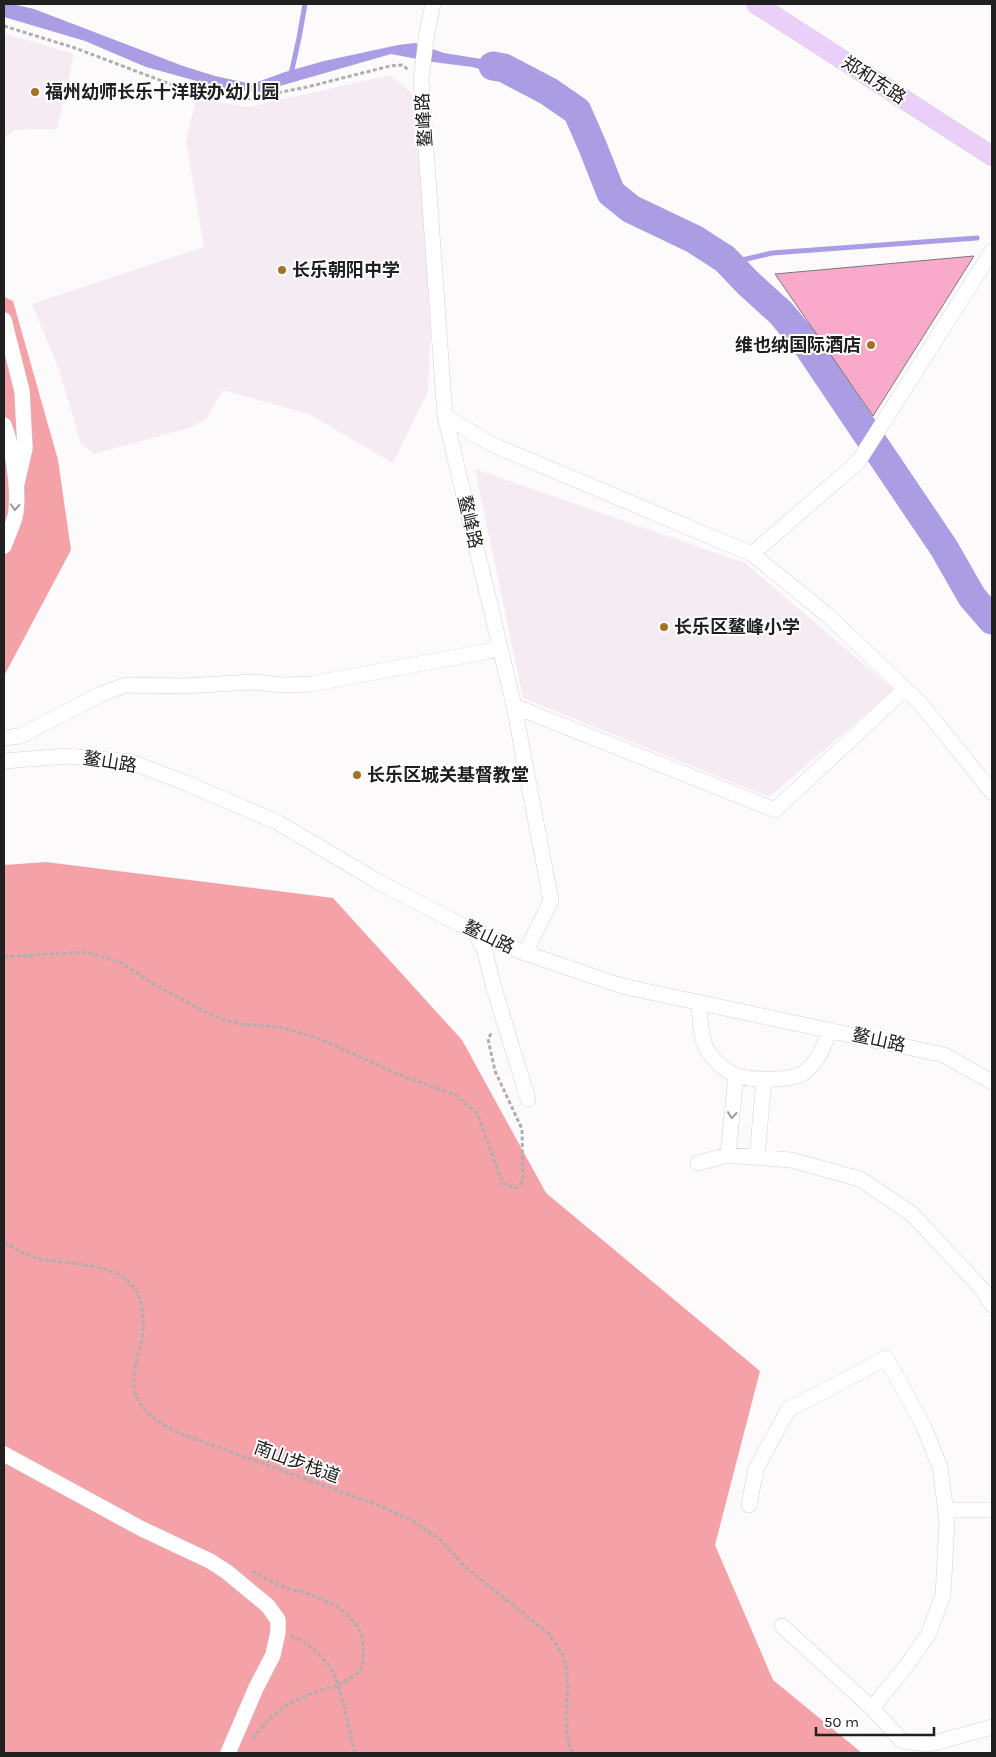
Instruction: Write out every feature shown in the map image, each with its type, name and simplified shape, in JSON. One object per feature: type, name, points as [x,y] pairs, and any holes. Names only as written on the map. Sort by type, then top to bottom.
[{"type":"main road","name":"郑和东路","points":[[756,4],[992,156]]},
{"type":"street","name":"鳌峰路","points":[[433,4],[422,76],[445,416],[514,706],[551,901],[525,953]]},
{"type":"street","points":[[752,554],[858,462],[992,251]]},
{"type":"street","points":[[4,320],[22,392],[25,448],[17,483],[15,517],[4,546]]},
{"type":"street","points":[[445,416],[492,444],[752,554],[825,613],[920,703],[992,792]]},
{"type":"street","points":[[4,425],[9,440],[17,483]]},
{"type":"street","points":[[4,460],[9,440]]},
{"type":"street","points":[[4,738],[20,736],[102,694],[126,685],[184,686],[253,682],[283,685],[310,684],[500,649]]},
{"type":"street","points":[[514,706],[775,810],[905,689]]},
{"type":"street","name":"鳌山路","points":[[4,761],[67,756],[131,762],[277,822],[377,881],[475,932],[525,953],[622,986],[944,1055],[992,1082]]},
{"type":"street","points":[[475,932],[485,952],[528,1098]]},
{"type":"street","points":[[699,1003],[701,1029],[707,1049],[722,1067],[736,1075],[764,1079],[786,1078],[804,1072],[822,1053],[830,1030]]},
{"type":"street","points":[[728,1155],[736,1075]]},
{"type":"street","points":[[757,1157],[764,1079]]},
{"type":"street","points":[[698,1163],[728,1155],[790,1160],[860,1179],[912,1214],[982,1289],[992,1305]]},
{"type":"street","points":[[749,1505],[756,1469],[788,1410],[886,1358],[923,1425],[940,1467],[947,1521],[943,1595],[928,1634],[907,1665],[872,1708]]},
{"type":"street","points":[[4,1454],[142,1530],[228,1572],[268,1606],[278,1620],[278,1632],[273,1655],[256,1688],[228,1753]]},
{"type":"street","points":[[945,1510],[992,1510]]},
{"type":"street","points":[[782,1626],[872,1708],[902,1741],[930,1744],[992,1727]]},
{"type":"path","points":[[4,26],[75,48],[170,84],[246,99],[307,87],[390,66],[402,65],[422,76]]},
{"type":"path","points":[[4,957],[85,952],[122,963],[152,983],[216,1017],[240,1024],[279,1027],[318,1038],[407,1078],[456,1095],[477,1113],[504,1184],[517,1188],[524,1181],[522,1129],[495,1071],[488,1039],[503,1016]]},
{"type":"path","name":"南山步栈道","points":[[4,1242],[29,1256],[58,1263],[78,1264],[104,1269],[122,1276],[134,1288],[142,1305],[144,1326],[143,1342],[135,1368],[133,1386],[146,1412],[157,1422],[179,1433],[383,1507],[411,1520],[440,1539],[463,1565],[549,1634],[563,1655],[566,1668],[568,1742],[572,1753]]},
{"type":"path","points":[[278,1632],[301,1639],[320,1655],[334,1672],[355,1753]]},
{"type":"shaded area","points":[[4,4],[34,9],[183,66],[215,76],[252,84],[324,61],[415,43],[444,53],[500,62],[542,76],[524,81],[472,67],[391,54],[259,92],[222,88],[146,67],[85,41],[4,17]]},
{"type":"shaded area","name":"福州幼师长乐十洋联办幼儿园","points":[[4,33],[74,54],[57,129],[14,130],[4,138]]},
{"type":"shaded area","name":"长乐朝阳中学","points":[[390,75],[412,93],[432,293],[428,391],[393,463],[309,414],[223,390],[206,419],[189,428],[93,454],[81,443],[59,370],[32,304],[204,247],[186,141],[196,99],[248,107]]},
{"type":"shaded area","points":[[4,297],[13,301],[58,460],[71,550],[4,676]]},
{"type":"shaded area","name":"长乐区鳌峰小学","points":[[475,469],[745,563],[894,690],[769,797],[523,698]]},
{"type":"shaded area","points":[[46,862],[333,898],[462,1040],[546,1193],[760,1371],[715,1545],[773,1680],[862,1753],[4,1753],[4,865]]},
{"type":"building","name":"维也纳国际酒店","points":[[974,256],[873,416],[775,274]]},
{"type":"waterway","points":[[291,74],[305,4]]},
{"type":"waterway","points":[[493,66],[504,68],[548,91],[577,111],[611,193],[631,209],[694,239],[725,259],[781,313],[805,342],[944,548],[972,597],[992,620]]},
{"type":"waterway","points":[[729,263],[772,253],[977,238]]},
{"type":"place","name":"福州幼师长乐十洋联办幼儿园","points":[[35,92]]},
{"type":"place","name":"长乐朝阳中学","points":[[282,270]]},
{"type":"place","name":"维也纳国际酒店","points":[[871,345]]},
{"type":"place","name":"长乐区鳌峰小学","points":[[664,627]]},
{"type":"place","name":"长乐区城关基督教堂","points":[[357,775]]}]
